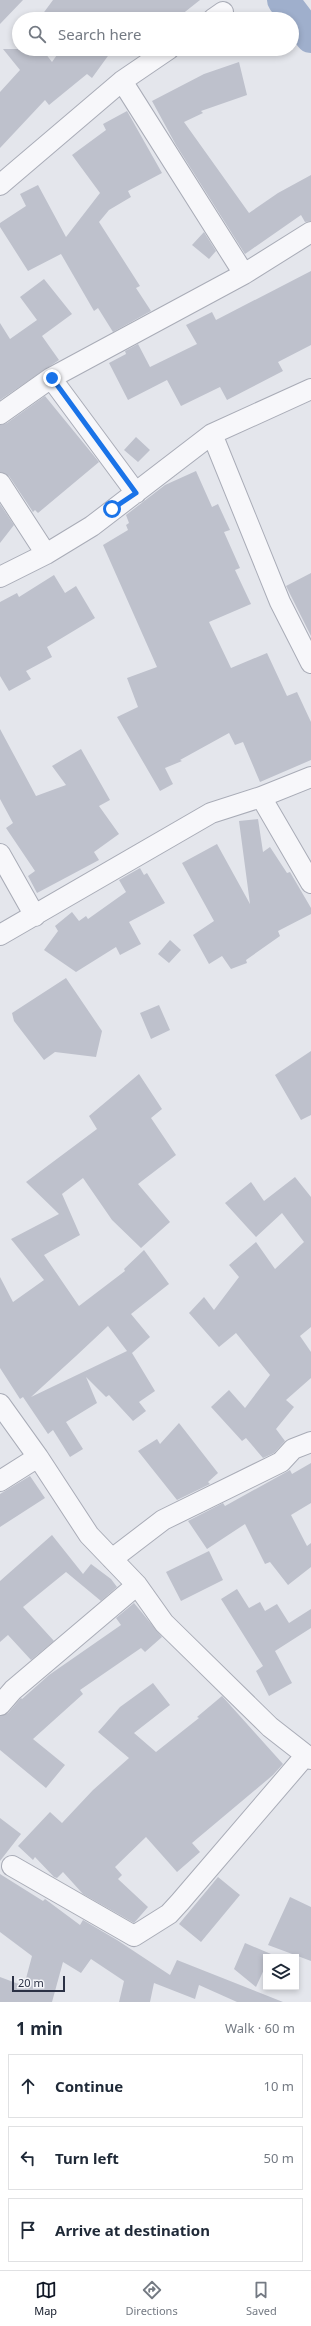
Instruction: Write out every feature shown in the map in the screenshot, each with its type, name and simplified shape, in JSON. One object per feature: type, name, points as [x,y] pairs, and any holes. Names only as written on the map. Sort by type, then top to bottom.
[{"type":"street","points":[[0,185],[122,81],[159,56]]},
{"type":"street","points":[[122,81],[244,274]]},
{"type":"street","points":[[0,414],[52,378],[244,274],[311,232]]},
{"type":"street","points":[[52,378],[136,493]]},
{"type":"street","points":[[0,577],[46,554],[92,526],[212,434],[311,389]]},
{"type":"street","points":[[212,434],[280,602],[311,664]]},
{"type":"street","points":[[0,483],[46,554]]},
{"type":"street","points":[[0,935],[211,813],[261,797],[311,777]]},
{"type":"street","points":[[261,797],[311,883]]},
{"type":"street","points":[[0,854],[35,916]]},
{"type":"street","points":[[0,1404],[38,1457],[89,1535],[137,1585],[164,1623],[270,1727],[308,1757],[169,1914],[134,1936],[12,1866]]},
{"type":"street","points":[[112,1559],[163,1520],[282,1462],[293,1449],[311,1442]]},
{"type":"street","points":[[0,1481],[38,1457]]},
{"type":"street","points":[[0,1705],[13,1690],[137,1585]]},
{"type":"building","points":[[0,0],[23,0],[0,24]]},
{"type":"building","points":[[53,0],[200,0],[185,12],[44,12]]},
{"type":"building","points":[[3,49],[12,49],[12,56],[47,56],[52,62],[56,56],[108,56],[92,78],[87,74],[49,105],[45,100],[0,148],[0,92],[20,70]]},
{"type":"building","points":[[239,62],[247,95],[201,111],[203,113],[184,122],[249,213],[278,193],[311,175],[311,221],[305,222],[301,215],[245,254],[176,145],[152,101],[204,74]]},
{"type":"building","points":[[127,111],[162,173],[128,191],[131,197],[109,210],[99,222],[140,286],[136,288],[151,311],[113,332],[98,308],[94,311],[61,254],[28,271],[0,227],[0,223],[26,206],[20,194],[38,185],[66,237],[100,193],[72,155],[106,130],[103,124]]},
{"type":"building","points":[[204,232],[216,251],[209,259],[192,245]]},
{"type":"building","points":[[311,271],[311,345],[278,362],[283,371],[227,400],[220,387],[181,406],[167,380],[128,400],[109,363],[126,354],[125,351],[138,344],[150,367],[197,344],[186,325],[212,312],[216,320]]},
{"type":"building","points":[[44,279],[72,314],[42,336],[59,360],[0,400],[0,323],[10,339],[37,320],[20,297]]},
{"type":"building","points":[[45,396],[99,462],[38,513],[35,510],[33,512],[9,476],[0,472],[0,425],[7,423]]},
{"type":"building","points":[[136,437],[150,450],[138,462],[124,450]]},
{"type":"building","points":[[196,471],[212,507],[218,504],[230,530],[224,532],[240,568],[235,570],[251,604],[209,622],[231,668],[267,653],[287,696],[297,692],[311,722],[311,760],[260,782],[243,742],[235,745],[229,733],[180,760],[182,761],[165,768],[173,784],[160,791],[117,717],[138,707],[127,678],[157,667],[103,545],[128,530],[126,525],[129,523],[126,515],[165,485]]},
{"type":"building","points":[[0,504],[14,525],[0,543]]},
{"type":"building","points":[[311,573],[311,636],[286,586]]},
{"type":"building","points":[[54,575],[65,593],[76,586],[95,618],[47,647],[52,657],[26,671],[31,679],[9,691],[0,676],[0,602],[17,593],[19,597]]},
{"type":"building","points":[[0,729],[36,796],[66,785],[52,766],[81,749],[110,800],[99,806],[119,834],[94,852],[99,860],[37,893],[28,876],[35,871],[6,828],[13,823],[0,799]]},
{"type":"building","points":[[258,819],[263,852],[270,847],[287,873],[290,872],[311,908],[311,914],[278,931],[280,936],[246,960],[247,963],[231,969],[222,956],[209,964],[193,935],[214,921],[182,863],[217,844],[250,904],[239,821]]},
{"type":"building","points":[[140,868],[144,875],[147,873],[165,903],[129,922],[141,944],[120,955],[116,947],[76,972],[44,950],[58,931],[55,926],[72,912],[79,921],[86,916],[88,919],[126,892],[119,880]]},
{"type":"building","points":[[170,940],[181,950],[169,963],[158,954]]},
{"type":"building","points":[[66,978],[102,1031],[96,1057],[55,1052],[44,1060],[14,1021],[12,1013]]},
{"type":"building","points":[[159,1005],[170,1030],[151,1039],[140,1013]]},
{"type":"building","points":[[311,1051],[311,1115],[301,1120],[275,1075]]},
{"type":"building","points":[[139,1074],[162,1109],[151,1118],[176,1155],[138,1184],[170,1222],[141,1248],[112,1220],[83,1178],[62,1194],[80,1235],[44,1255],[79,1306],[125,1271],[124,1269],[144,1250],[169,1284],[131,1314],[150,1337],[132,1353],[155,1391],[139,1402],[146,1411],[133,1421],[109,1395],[106,1397],[86,1377],[97,1403],[66,1422],[83,1449],[70,1457],[53,1430],[48,1434],[23,1397],[20,1399],[0,1368],[0,1277],[13,1302],[44,1280],[11,1239],[59,1214],[26,1182],[97,1129],[89,1116]],"holes":[[[108,1326],[127,1351],[31,1397]]]},
{"type":"building","points":[[295,1177],[311,1197],[311,1327],[300,1336],[311,1352],[311,1378],[286,1400],[294,1407],[276,1429],[285,1441],[274,1453],[263,1458],[246,1438],[242,1441],[211,1407],[229,1390],[245,1408],[270,1375],[236,1333],[219,1347],[189,1313],[204,1297],[214,1310],[239,1277],[229,1265],[256,1242],[275,1269],[304,1242],[282,1213],[256,1237],[225,1203],[251,1182],[264,1201]]},
{"type":"building","points":[[179,1423],[218,1473],[208,1482],[210,1484],[177,1500],[138,1451],[157,1439],[160,1444]]},
{"type":"building","points":[[311,1463],[311,1503],[291,1515],[307,1546],[311,1543],[311,1567],[288,1585],[270,1562],[265,1564],[245,1524],[207,1549],[188,1521],[223,1503],[225,1506],[290,1470],[292,1474]]},
{"type":"building","points":[[30,1476],[45,1498],[0,1527],[0,1494]]},
{"type":"building","points":[[52,1535],[83,1574],[91,1564],[111,1579],[117,1587],[101,1601],[66,1572],[23,1607],[54,1641],[31,1660],[8,1635],[0,1642],[0,1581]]},
{"type":"building","points":[[209,1551],[223,1580],[181,1601],[166,1572]]},
{"type":"building","points":[[237,1589],[249,1608],[260,1602],[265,1611],[277,1604],[289,1623],[311,1609],[311,1628],[275,1651],[292,1683],[269,1696],[256,1671],[263,1666],[221,1599]]},
{"type":"building","points":[[134,1603],[162,1637],[145,1652],[141,1648],[80,1690],[83,1694],[33,1739],[65,1765],[46,1788],[0,1750],[0,1716],[8,1713],[21,1698],[22,1699],[49,1675],[121,1625],[116,1618]]},
{"type":"building","points":[[153,1683],[170,1705],[134,1733],[156,1752],[199,1718],[197,1717],[222,1696],[283,1764],[273,1775],[192,1843],[200,1852],[177,1872],[146,1837],[115,1867],[122,1875],[118,1879],[148,1907],[134,1923],[83,1894],[63,1872],[57,1878],[54,1877],[35,1857],[33,1860],[18,1846],[50,1812],[62,1823],[93,1790],[129,1758],[98,1732],[120,1707]]},
{"type":"building","points":[[0,1818],[21,1834],[0,1861]]},
{"type":"building","points":[[0,1874],[43,1901],[45,1899],[80,1925],[83,1920],[117,1940],[170,1975],[177,1960],[283,2002],[237,2002],[199,1985],[195,1999],[154,1983],[150,2002],[119,2002],[124,1981],[91,1959],[81,1973],[63,1962],[52,2002],[0,2002],[0,1977],[24,1986],[32,1956],[0,1932]]},
{"type":"building","points":[[218,1877],[240,1895],[201,1942],[179,1924]]},
{"type":"building","points":[[290,1897],[311,1907],[311,1961],[299,1957],[299,1954],[292,1954],[268,1945]]},
{"type":"building","points":[[245,1943],[271,1954],[263,1954],[263,1972],[256,1987],[234,1969]]},
{"type":"waterway","points":[[283,0],[292,12]]},
{"type":"waterway","points":[[299,21],[311,37]]},
{"type":"route","points":[[52,378],[136,493],[112,509]]}]
